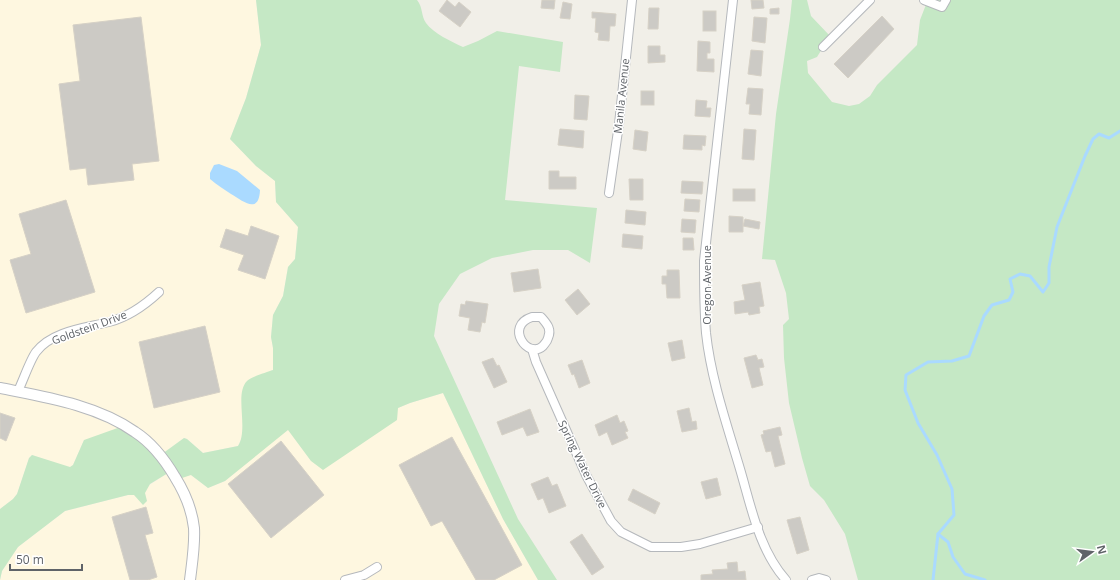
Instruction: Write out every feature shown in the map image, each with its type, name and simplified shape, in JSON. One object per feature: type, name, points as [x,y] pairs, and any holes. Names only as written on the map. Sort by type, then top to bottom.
[{"type":"street","name":"Manila Avenue","points":[[609,193],[632,0]]},
{"type":"street","name":"Oregon Avenue","points":[[733,0],[704,261],[706,334],[726,423],[758,527],[765,548],[778,571],[786,580]]},
{"type":"street","points":[[823,47],[870,0]]},
{"type":"street","points":[[924,0],[942,7],[946,0]]},
{"type":"street","name":"Goldstein Drive","points":[[18,391],[36,353],[47,342],[68,332],[109,322],[122,317],[142,306],[158,292]]},
{"type":"street","name":"Spring Water Drive","points":[[532,349],[536,362],[586,475],[611,521],[621,532],[650,547],[681,547],[700,544],[758,527]]},
{"type":"street","points":[[0,388],[52,398],[80,406],[118,422],[135,432],[161,456],[180,485],[192,518],[194,543],[190,580]]},
{"type":"street","points":[[345,580],[364,575],[377,567]]},
{"type":"street","points":[[812,580],[819,578],[826,580]]},
{"type":"shaded area","points":[[0,0],[256,0],[261,45],[246,98],[230,139],[256,166],[275,181],[276,202],[298,227],[295,259],[288,267],[283,296],[273,315],[271,337],[273,348],[273,370],[247,381],[242,437],[238,446],[203,453],[184,438],[162,454],[84,440],[73,465],[70,468],[32,455],[29,458],[17,494],[0,509]]},
{"type":"shaded area","points":[[443,393],[503,519],[538,580],[0,580],[2,571],[18,547],[65,511],[128,495],[134,495],[168,473],[191,475],[208,488],[225,481],[288,429],[311,461],[398,408]]},
{"type":"green space","points":[[256,0],[417,0],[424,20],[429,27],[443,37],[463,47],[497,31],[563,42],[560,72],[519,66],[505,200],[597,208],[590,263],[568,250],[533,250],[492,258],[460,274],[439,304],[434,336],[518,519],[557,580],[538,580],[503,519],[443,393],[398,408],[397,420],[323,470],[311,461],[288,430],[225,481],[208,488],[191,475],[179,479],[168,473],[150,484],[145,493],[147,501],[143,505],[134,495],[128,495],[65,511],[18,547],[2,571],[0,580],[0,509],[17,494],[29,458],[32,455],[70,467],[73,465],[84,440],[126,425],[162,454],[184,438],[203,453],[238,446],[241,439],[242,430],[241,403],[243,387],[249,379],[273,370],[273,348],[271,337],[273,315],[283,296],[288,267],[295,259],[298,227],[276,202],[275,181],[256,166],[230,139],[246,98],[261,45]]},
{"type":"green space","points":[[792,0],[807,0],[811,16],[830,36],[817,57],[807,61],[808,73],[832,102],[849,106],[859,104],[870,96],[877,85],[917,45],[920,20],[927,2],[925,0],[1120,0],[1120,580],[858,580],[845,534],[824,500],[810,486],[789,403],[784,358],[783,325],[789,319],[786,293],[775,260],[762,259],[776,114]]},
{"type":"water","points":[[219,164],[237,171],[260,190],[257,202],[250,204],[245,202],[210,179],[210,173],[214,165]]},
{"type":"building","points":[[447,0],[455,7],[459,2],[471,12],[460,27],[439,11]]},
{"type":"building","points":[[542,0],[555,0],[554,9],[541,8]]},
{"type":"building","points":[[751,0],[763,0],[764,8],[752,9]]},
{"type":"building","points":[[563,2],[572,4],[570,19],[560,18]]},
{"type":"building","points":[[649,8],[659,8],[658,29],[648,29]]},
{"type":"building","points":[[779,8],[779,14],[770,14],[770,9]]},
{"type":"building","points":[[703,11],[716,11],[716,31],[703,31]]},
{"type":"building","points":[[592,12],[616,14],[615,26],[610,26],[609,41],[598,40],[599,33],[595,32],[596,18],[592,18]]},
{"type":"building","points":[[882,16],[894,29],[848,78],[834,64]]},
{"type":"building","points":[[141,17],[159,161],[132,164],[134,180],[88,185],[86,168],[70,170],[59,84],[80,81],[73,25]]},
{"type":"building","points":[[754,17],[767,18],[765,43],[752,41]]},
{"type":"building","points":[[698,41],[710,42],[710,53],[707,53],[707,59],[714,59],[714,72],[697,71]]},
{"type":"building","points":[[648,46],[660,46],[660,55],[665,55],[665,62],[648,63]]},
{"type":"building","points":[[751,50],[763,51],[761,76],[748,74]]},
{"type":"building","points":[[748,88],[763,89],[761,115],[749,114],[750,104],[746,104]]},
{"type":"building","points":[[641,91],[654,91],[654,105],[641,105]]},
{"type":"building","points":[[575,95],[589,96],[587,120],[574,119]]},
{"type":"building","points":[[696,100],[707,101],[706,108],[711,108],[710,117],[695,116]]},
{"type":"building","points":[[560,129],[584,131],[583,148],[558,145]]},
{"type":"building","points":[[744,129],[756,130],[754,160],[742,159]]},
{"type":"building","points":[[635,130],[648,132],[646,151],[633,149]]},
{"type":"building","points":[[684,135],[706,136],[705,146],[702,145],[702,150],[683,149]]},
{"type":"building","points":[[549,171],[559,171],[559,177],[576,177],[576,189],[549,189]]},
{"type":"building","points":[[629,179],[643,179],[643,200],[630,200]]},
{"type":"building","points":[[682,181],[703,182],[702,194],[681,193]]},
{"type":"building","points":[[733,189],[755,189],[755,201],[733,201]]},
{"type":"building","points":[[685,199],[700,200],[699,212],[684,211]]},
{"type":"building","points":[[66,200],[95,292],[26,313],[10,260],[31,254],[19,214]]},
{"type":"building","points":[[626,210],[646,212],[645,225],[625,223]]},
{"type":"building","points":[[729,216],[743,217],[743,232],[729,232]]},
{"type":"building","points":[[682,219],[696,220],[695,233],[681,232]]},
{"type":"building","points":[[745,219],[760,222],[759,229],[743,226]]},
{"type":"building","points":[[251,226],[279,236],[265,279],[238,270],[244,255],[220,247],[226,229],[248,236]]},
{"type":"building","points":[[623,234],[643,236],[642,249],[622,247]]},
{"type":"building","points":[[683,238],[693,238],[694,250],[683,250]]},
{"type":"building","points":[[538,269],[541,288],[514,292],[511,273]]},
{"type":"building","points":[[667,270],[679,270],[680,298],[667,298],[666,284],[662,284],[662,276],[667,276]]},
{"type":"building","points":[[760,282],[764,306],[759,307],[760,313],[749,315],[748,312],[735,314],[734,302],[745,300],[742,285]]},
{"type":"building","points":[[578,289],[590,304],[577,315],[565,300]]},
{"type":"building","points":[[466,301],[488,304],[485,323],[482,322],[480,332],[468,330],[470,318],[459,316],[461,304],[465,305]]},
{"type":"building","points":[[205,326],[220,392],[154,408],[139,342]]},
{"type":"building","points":[[682,340],[685,358],[672,361],[668,343]]},
{"type":"building","points":[[756,355],[758,360],[762,359],[764,367],[759,368],[763,385],[752,388],[744,358]]},
{"type":"building","points":[[493,358],[497,366],[499,365],[507,382],[494,388],[482,362]]},
{"type":"building","points":[[582,360],[590,383],[579,388],[574,374],[572,375],[568,365]]},
{"type":"building","points":[[689,408],[692,422],[696,421],[697,429],[682,432],[677,411]]},
{"type":"building","points":[[530,409],[539,432],[527,436],[523,427],[502,435],[497,422]]},
{"type":"building","points":[[0,413],[15,418],[6,441],[0,438]]},
{"type":"building","points":[[617,415],[620,423],[624,421],[628,431],[625,432],[628,438],[612,445],[607,432],[599,436],[595,425]]},
{"type":"building","points":[[780,427],[782,435],[778,436],[785,464],[775,467],[771,451],[766,452],[761,435],[764,434],[763,431]]},
{"type":"building","points":[[452,437],[522,565],[494,580],[476,580],[442,521],[431,526],[399,465]]},
{"type":"building","points":[[281,441],[324,495],[271,538],[228,484]]},
{"type":"building","points":[[548,477],[552,486],[557,484],[566,506],[549,513],[543,498],[538,500],[531,484]]},
{"type":"building","points":[[717,478],[721,495],[706,499],[701,482]]},
{"type":"building","points":[[633,489],[660,503],[655,514],[628,500]]},
{"type":"building","points":[[146,507],[153,533],[145,535],[157,577],[148,580],[130,580],[112,517]]},
{"type":"building","points":[[800,517],[809,550],[797,554],[787,520]]},
{"type":"building","points":[[582,534],[604,567],[592,575],[570,542]]},
{"type":"building","points":[[737,562],[738,572],[745,571],[746,580],[701,580],[701,575],[713,574],[712,570],[728,569],[727,563]]},
{"type":"waterway","points":[[985,580],[965,574],[953,557],[948,542],[938,534],[954,515],[952,489],[937,455],[918,423],[905,390],[906,375],[928,362],[952,361],[969,356],[984,316],[992,305],[1009,300],[1013,292],[1010,279],[1020,274],[1030,276],[1043,292],[1049,283],[1049,267],[1057,227],[1093,139],[1099,134],[1109,138],[1120,131]]},
{"type":"waterway","points":[[933,580],[938,534]]}]
